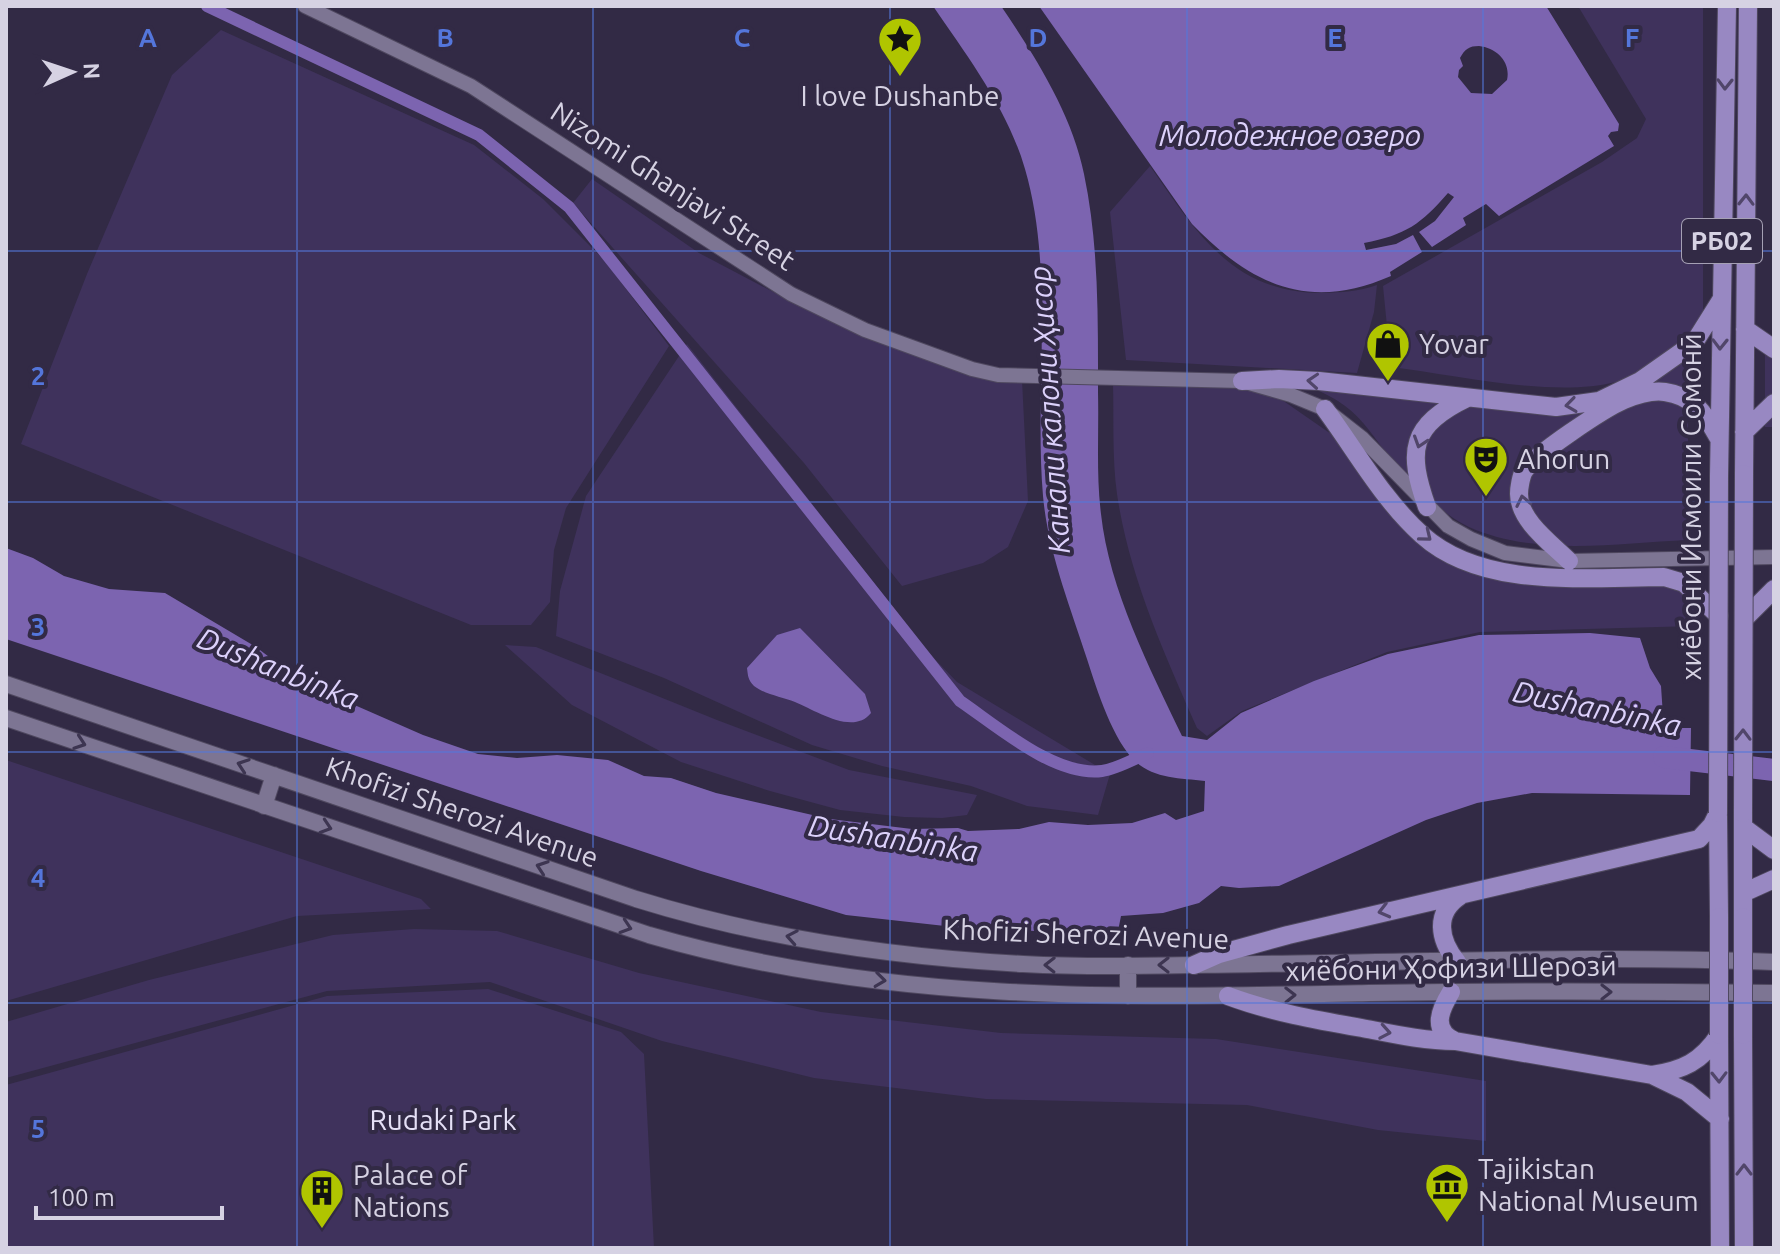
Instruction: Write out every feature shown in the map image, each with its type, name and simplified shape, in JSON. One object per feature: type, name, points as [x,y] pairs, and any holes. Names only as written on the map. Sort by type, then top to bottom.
[{"type":"highway","name":"хиёбони Исмоили Сомонӣ","points":[[1720,1248],[1719,440],[1727,6]]},
{"type":"highway","name":"РБ02","points":[[1744,432],[1748,6]]},
{"type":"highway","points":[[1242,381],[1319,381],[1556,407],[1599,401],[1640,381],[1694,343],[1721,300]]},
{"type":"highway","points":[[1745,329],[1774,349]]},
{"type":"highway","points":[[1569,561],[1526,517],[1518,496],[1523,472],[1535,458],[1622,401],[1663,391],[1693,402],[1704,411],[1719,440]]},
{"type":"highway","points":[[1427,507],[1415,461],[1418,440],[1426,425],[1442,410],[1467,398]]},
{"type":"highway","points":[[1744,432],[1774,403]]},
{"type":"highway","points":[[1325,409],[1374,479],[1423,535],[1445,550],[1515,575],[1664,577],[1684,583],[1719,616]]},
{"type":"highway","name":"хиёбони Исмоили Сомонӣ","points":[[1744,432],[1744,1248]]},
{"type":"highway","points":[[1745,618],[1774,589]]},
{"type":"highway","points":[[1194,965],[1263,941],[1699,839],[1718,813]]},
{"type":"highway","points":[[1743,820],[1774,850]]},
{"type":"highway","points":[[1699,839],[1709,846],[1718,862]]},
{"type":"highway","points":[[1743,893],[1774,879]]},
{"type":"highway","points":[[1457,962],[1446,948],[1442,932],[1446,909],[1460,896]]},
{"type":"highway","points":[[1451,992],[1441,1011],[1439,1024],[1444,1034],[1455,1041]]},
{"type":"highway","points":[[1228,996],[1295,1016],[1652,1075],[1687,1092],[1720,1119]]},
{"type":"highway","points":[[1652,1075],[1682,1069],[1696,1061],[1709,1050],[1719,1035]]},
{"type":"main road","name":"Khofizi Sherozi Avenue","points":[[6,684],[636,899],[740,928],[847,946],[1031,964],[1659,959],[1774,962]]},
{"type":"main road","name":"Khofizi Sherozi Avenue","points":[[6,718],[649,935],[729,956],[830,974],[984,992],[1128,996]]},
{"type":"main road","points":[[264,806],[274,775]]},
{"type":"main road","points":[[1128,965],[1128,996]]},
{"type":"main road","name":"хиёбони Ҳофизи Шерозӣ","points":[[1128,996],[1451,992],[1774,993]]},
{"type":"street","name":"Nizomi Ghanjavi Street","points":[[305,6],[471,86],[791,294],[865,330],[972,369],[998,375],[1242,381],[1291,395],[1325,409],[1362,438],[1448,526],[1505,553],[1569,561],[1774,557]]},
{"type":"green space","points":[[1578,6],[1703,6],[1703,336],[1639,374],[1591,386],[1535,386],[1391,367],[1383,286],[1602,162],[1637,138],[1646,119]]},
{"type":"green space","points":[[221,30],[474,145],[543,199],[605,261],[669,346],[566,508],[554,550],[550,602],[531,625],[471,625],[21,444],[87,274],[172,75]]},
{"type":"green space","points":[[1150,166],[1201,235],[1240,270],[1264,282],[1291,290],[1322,293],[1377,285],[1374,312],[1357,373],[1126,360],[1110,212]]},
{"type":"green space","points":[[592,179],[699,253],[798,305],[1022,380],[1028,501],[1008,547],[983,563],[902,586],[804,463],[573,203]]},
{"type":"green space","points":[[687,344],[928,652],[957,682],[1110,774],[1098,815],[1027,806],[971,786],[882,766],[812,745],[664,678],[556,636],[560,591],[586,496]]},
{"type":"green space","points":[[1765,350],[1774,356],[1774,427],[1765,427]]},
{"type":"green space","points":[[1688,355],[1688,540],[1549,545],[1495,536],[1469,527],[1423,493],[1352,412],[1310,387],[1559,410]]},
{"type":"green space","points":[[1113,383],[1260,389],[1285,402],[1334,436],[1422,536],[1485,568],[1663,579],[1693,593],[1694,626],[1480,632],[1387,652],[1242,711],[1207,736],[1197,728],[1172,671],[1130,555],[1115,480]]},
{"type":"green space","points":[[505,645],[536,647],[849,770],[977,795],[967,815],[942,818],[840,810],[770,791],[681,762],[572,705]]},
{"type":"green space","points":[[6,760],[421,899],[431,909],[297,916],[6,1001]]},
{"type":"green space","points":[[414,929],[497,931],[639,973],[821,1012],[1001,1033],[1216,1039],[1486,1081],[1486,1141],[1378,1130],[1247,1105],[986,1099],[814,1078],[662,1041],[490,982],[327,991],[6,1078],[6,1022],[149,980],[333,935]]},
{"type":"green space","name":"Rudaki Park","points":[[488,989],[621,1032],[644,1054],[654,1248],[6,1248],[6,1085],[327,996]]},
{"type":"water","name":"Канали калони Ҳисор","points":[[933,6],[1001,6],[1051,86],[1071,129],[1084,174],[1095,255],[1099,484],[1105,542],[1132,628],[1182,736],[1207,740],[1241,713],[1314,681],[1388,654],[1479,635],[1590,633],[1640,638],[1650,668],[1661,686],[1663,716],[1677,728],[1691,728],[1690,795],[1532,793],[1477,803],[1426,820],[1279,886],[1221,886],[1199,903],[1163,913],[1121,916],[1118,931],[954,927],[846,915],[701,871],[6,639],[6,548],[33,558],[64,576],[109,589],[165,593],[256,647],[302,682],[423,735],[478,754],[517,758],[557,755],[608,760],[644,776],[671,778],[716,793],[830,819],[912,829],[958,828],[968,831],[1019,829],[1049,822],[1088,825],[1132,823],[1165,813],[1176,820],[1204,811],[1205,781],[1151,772],[1136,762],[1120,741],[1096,685],[1060,579],[1043,496],[1042,290],[1034,208],[1018,147],[998,105]]},
{"type":"water","name":"Молодежное озеро","points":[[1039,6],[1546,6],[1619,124],[1618,131],[1608,136],[1614,146],[1499,216],[1486,204],[1463,218],[1466,225],[1432,247],[1419,232],[1435,221],[1454,197],[1448,193],[1412,227],[1364,243],[1366,250],[1396,244],[1413,235],[1422,252],[1390,272],[1391,276],[1361,287],[1334,292],[1283,286],[1259,277],[1236,263],[1192,224]],"holes":[[[1470,47],[1486,47],[1505,62],[1507,80],[1492,94],[1471,93],[1458,77],[1463,66],[1460,58]]]},
{"type":"water","points":[[800,628],[865,694],[871,713],[854,722],[844,722],[754,686],[747,668],[777,635]]},
{"type":"waterway","points":[[207,6],[479,135],[569,207],[960,701],[1027,748],[1065,766],[1084,771],[1102,771],[1148,753]]},
{"type":"waterway","name":"Dushanbinka","points":[[1664,757],[1774,770]]},
{"type":"place","name":"I love Dushanbe","points":[[900,78]]},
{"type":"place","name":"Yovar","points":[[1388,383]]},
{"type":"place","name":"Ahorun","points":[[1486,498]]},
{"type":"place","name":"Tajikistan National Museum","points":[[1447,1224]]},
{"type":"place","name":"Palace of Nations","points":[[322,1230]]}]
